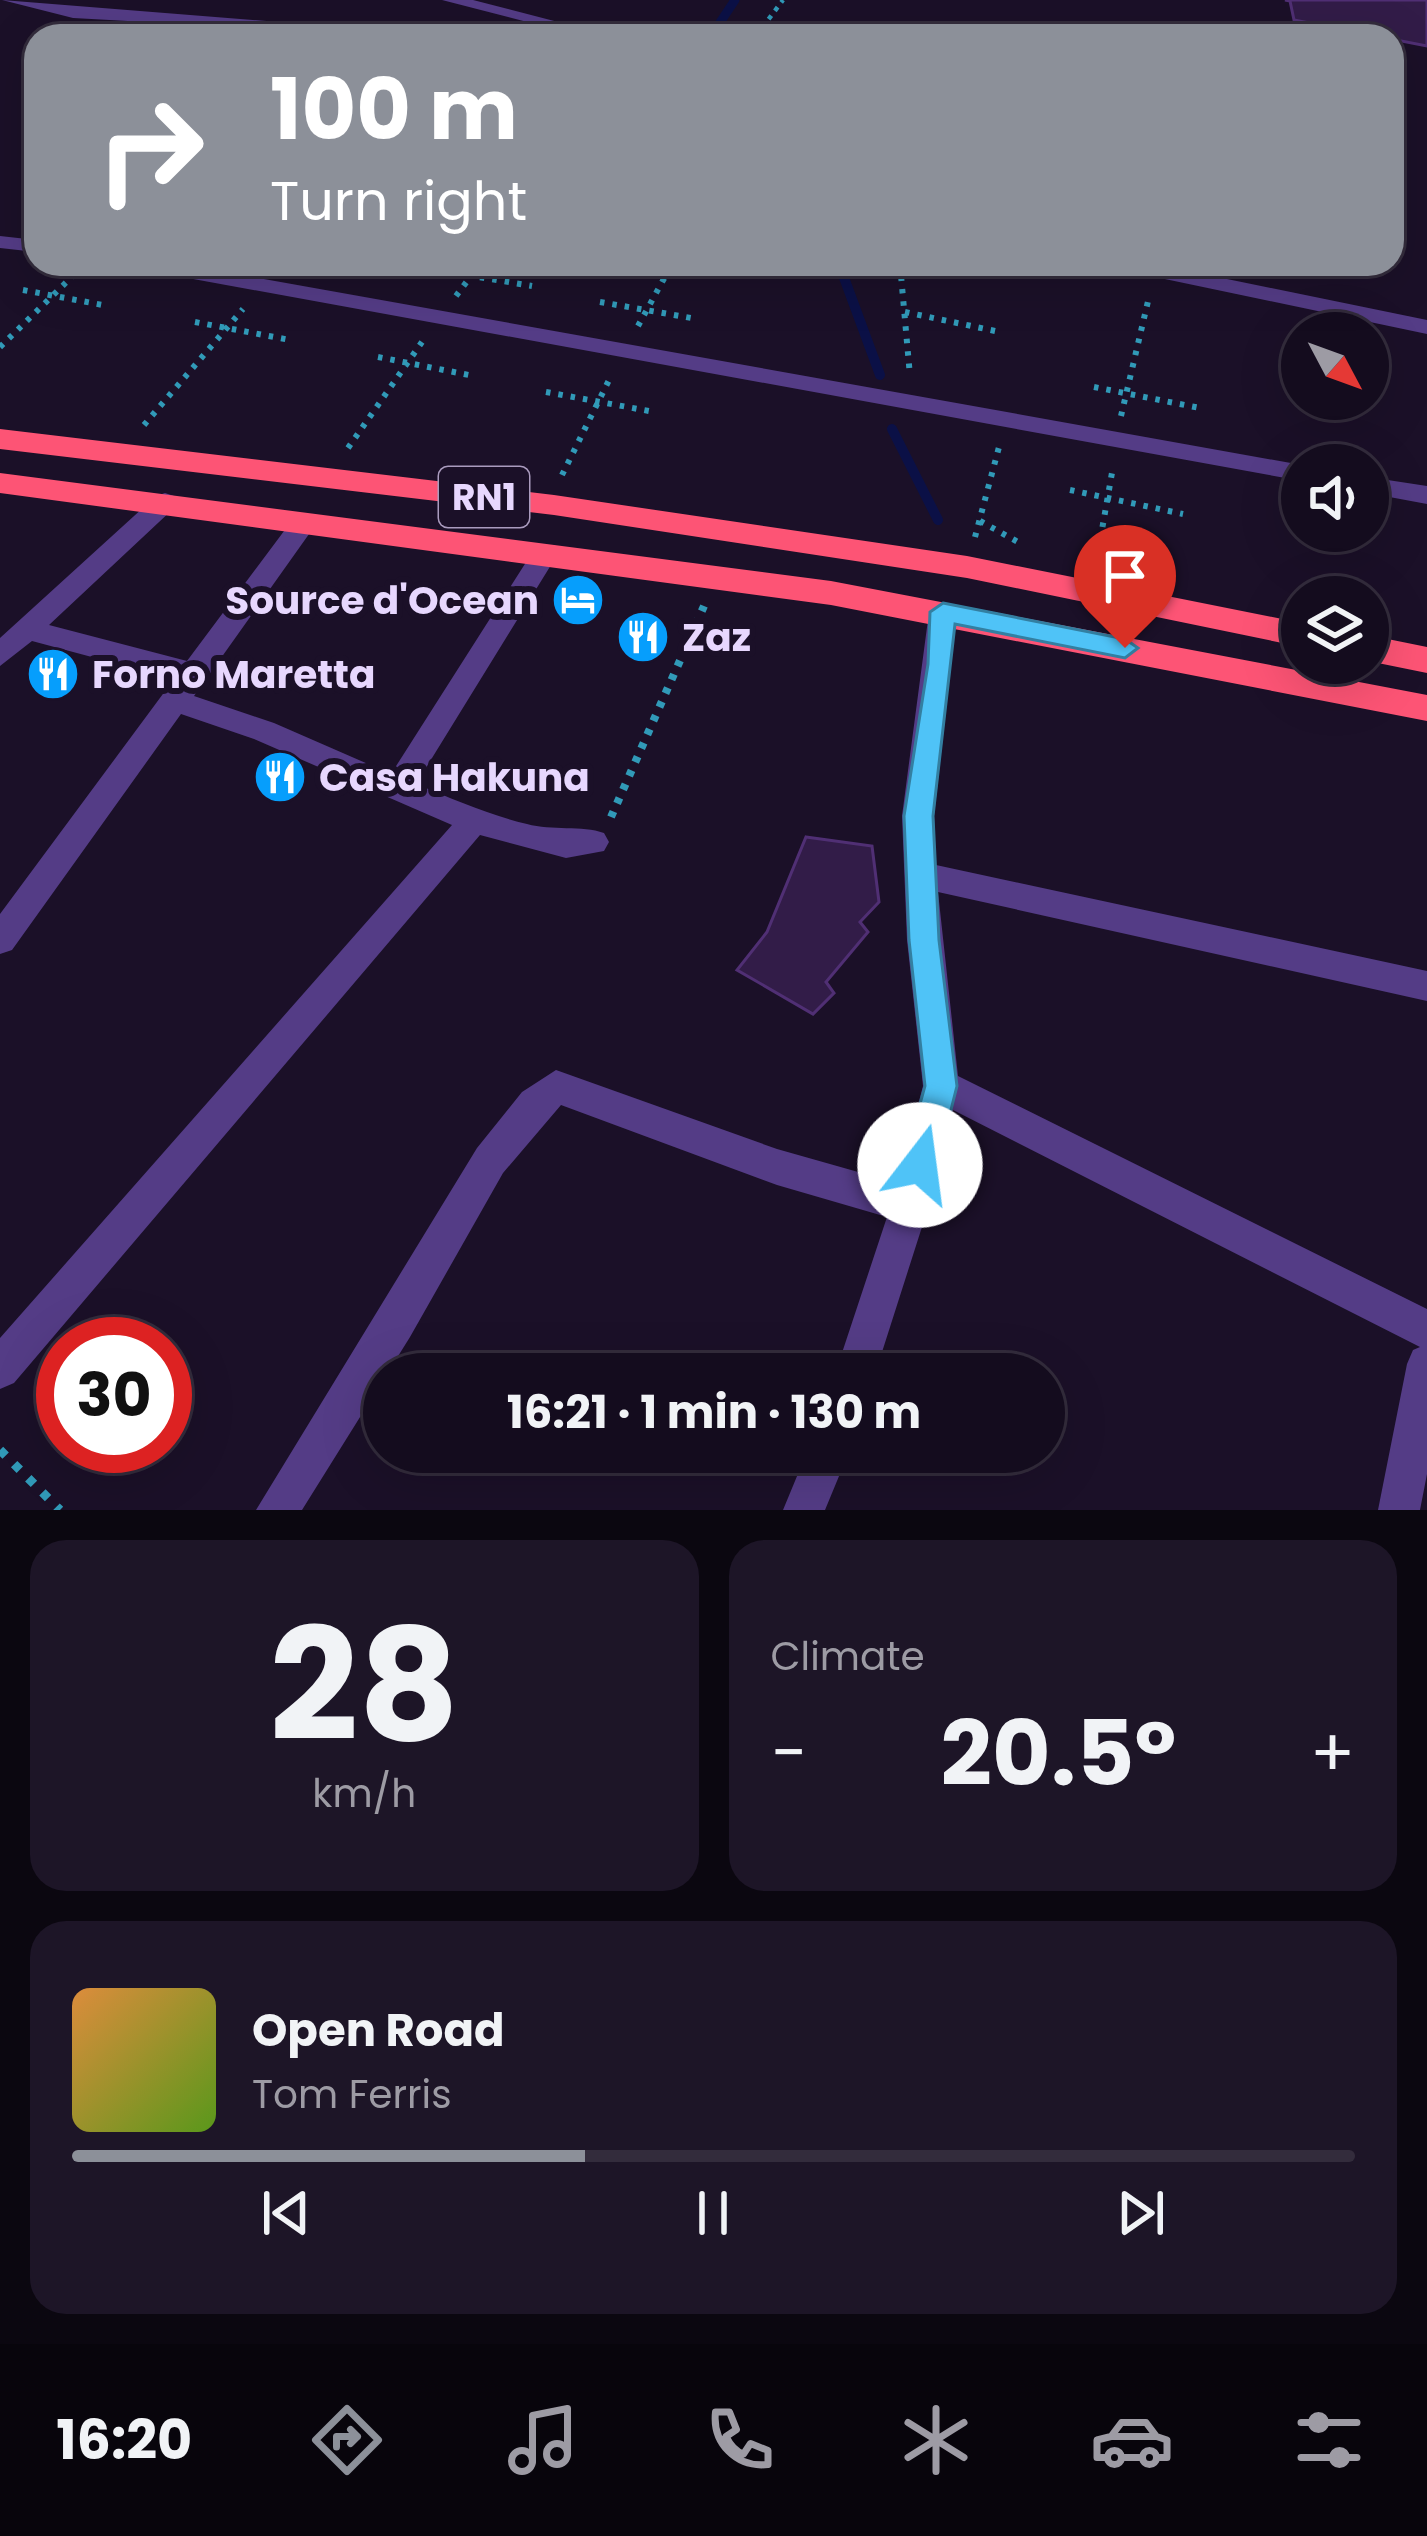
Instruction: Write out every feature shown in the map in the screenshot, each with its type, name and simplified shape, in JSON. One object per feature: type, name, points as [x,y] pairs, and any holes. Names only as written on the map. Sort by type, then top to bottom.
[{"type":"highway","name":"RN1","points":[[0,439],[554,505],[967,567],[1281,631]]},
{"type":"highway","name":"RN1","points":[[0,483],[546,552],[943,612],[1427,708]]},
{"type":"highway","points":[[1389,652],[1427,660]]},
{"type":"street","points":[[11,0],[41,8],[242,24]]},
{"type":"street","points":[[41,8],[63,0]]},
{"type":"street","points":[[452,0],[555,24]]},
{"type":"street","points":[[511,24],[544,0]]},
{"type":"street","points":[[216,276],[1281,469]]},
{"type":"street","points":[[1181,276],[1427,326]]},
{"type":"street","points":[[1282,276],[1427,305]]},
{"type":"street","points":[[1389,488],[1427,495]]},
{"type":"street","points":[[10,642],[165,502]]},
{"type":"street","points":[[0,940],[305,521]]},
{"type":"street","points":[[398,788],[546,552]]},
{"type":"street","points":[[862,1353],[910,1205],[941,1086],[920,875],[919,816],[943,612]]},
{"type":"street","points":[[10,642],[196,674]]},
{"type":"street","points":[[177,702],[267,732],[341,768],[475,820],[564,845],[592,842]]},
{"type":"street","points":[[0,1369],[475,820]]},
{"type":"street","points":[[920,875],[1427,986]]},
{"type":"street","points":[[941,1086],[1427,1330]]},
{"type":"street","points":[[277,1510],[397,1322],[476,1186],[532,1105],[556,1087],[778,1167],[910,1205]]},
{"type":"street","points":[[1399,1510],[1427,1364]]},
{"type":"street","points":[[804,1510],[819,1473]]},
{"type":"path","points":[[764,24],[783,0]]},
{"type":"path","points":[[0,346],[73,276]]},
{"type":"path","points":[[327,479],[470,276]]},
{"type":"path","points":[[477,276],[532,286]]},
{"type":"path","points":[[554,505],[565,463],[665,276]]},
{"type":"path","points":[[901,276],[912,403]]},
{"type":"path","points":[[119,454],[264,284]]},
{"type":"path","points":[[23,290],[108,306]]},
{"type":"path","points":[[600,302],[697,319]]},
{"type":"path","points":[[905,312],[1000,332]]},
{"type":"path","points":[[195,322],[290,340]]},
{"type":"path","points":[[378,357],[474,376]]},
{"type":"path","points":[[1094,387],[1200,407]]},
{"type":"path","points":[[546,392],[649,411]]},
{"type":"path","points":[[967,567],[1006,420]]},
{"type":"path","points":[[1070,490],[1183,514]]},
{"type":"path","points":[[592,842],[607,825],[658,719],[698,625],[712,577]]},
{"type":"path","points":[[0,1450],[60,1510]]},
{"type":"building","points":[[1285,0],[1427,0],[1427,46],[1404,42],[1404,24],[1294,20],[1290,1]]},
{"type":"building","points":[[806,837],[872,846],[879,902],[860,922],[868,932],[826,982],[834,993],[813,1014],[737,970],[767,932]]},
{"type":"waterway","points":[[719,24],[735,0]]},
{"type":"waterway","points":[[843,276],[880,375]]},
{"type":"waterway","points":[[892,429],[938,520]]},
{"type":"place","name":"Source d'Ocean","points":[[578,600]]},
{"type":"place","name":"Zaz","points":[[643,637]]},
{"type":"place","name":"Forno Maretta","points":[[53,674]]},
{"type":"place","name":"Casa Hakuna","points":[[280,777]]},
{"type":"route","points":[[920,1165],[941,1086],[924,940],[919,816],[943,612],[1125,648]]}]
